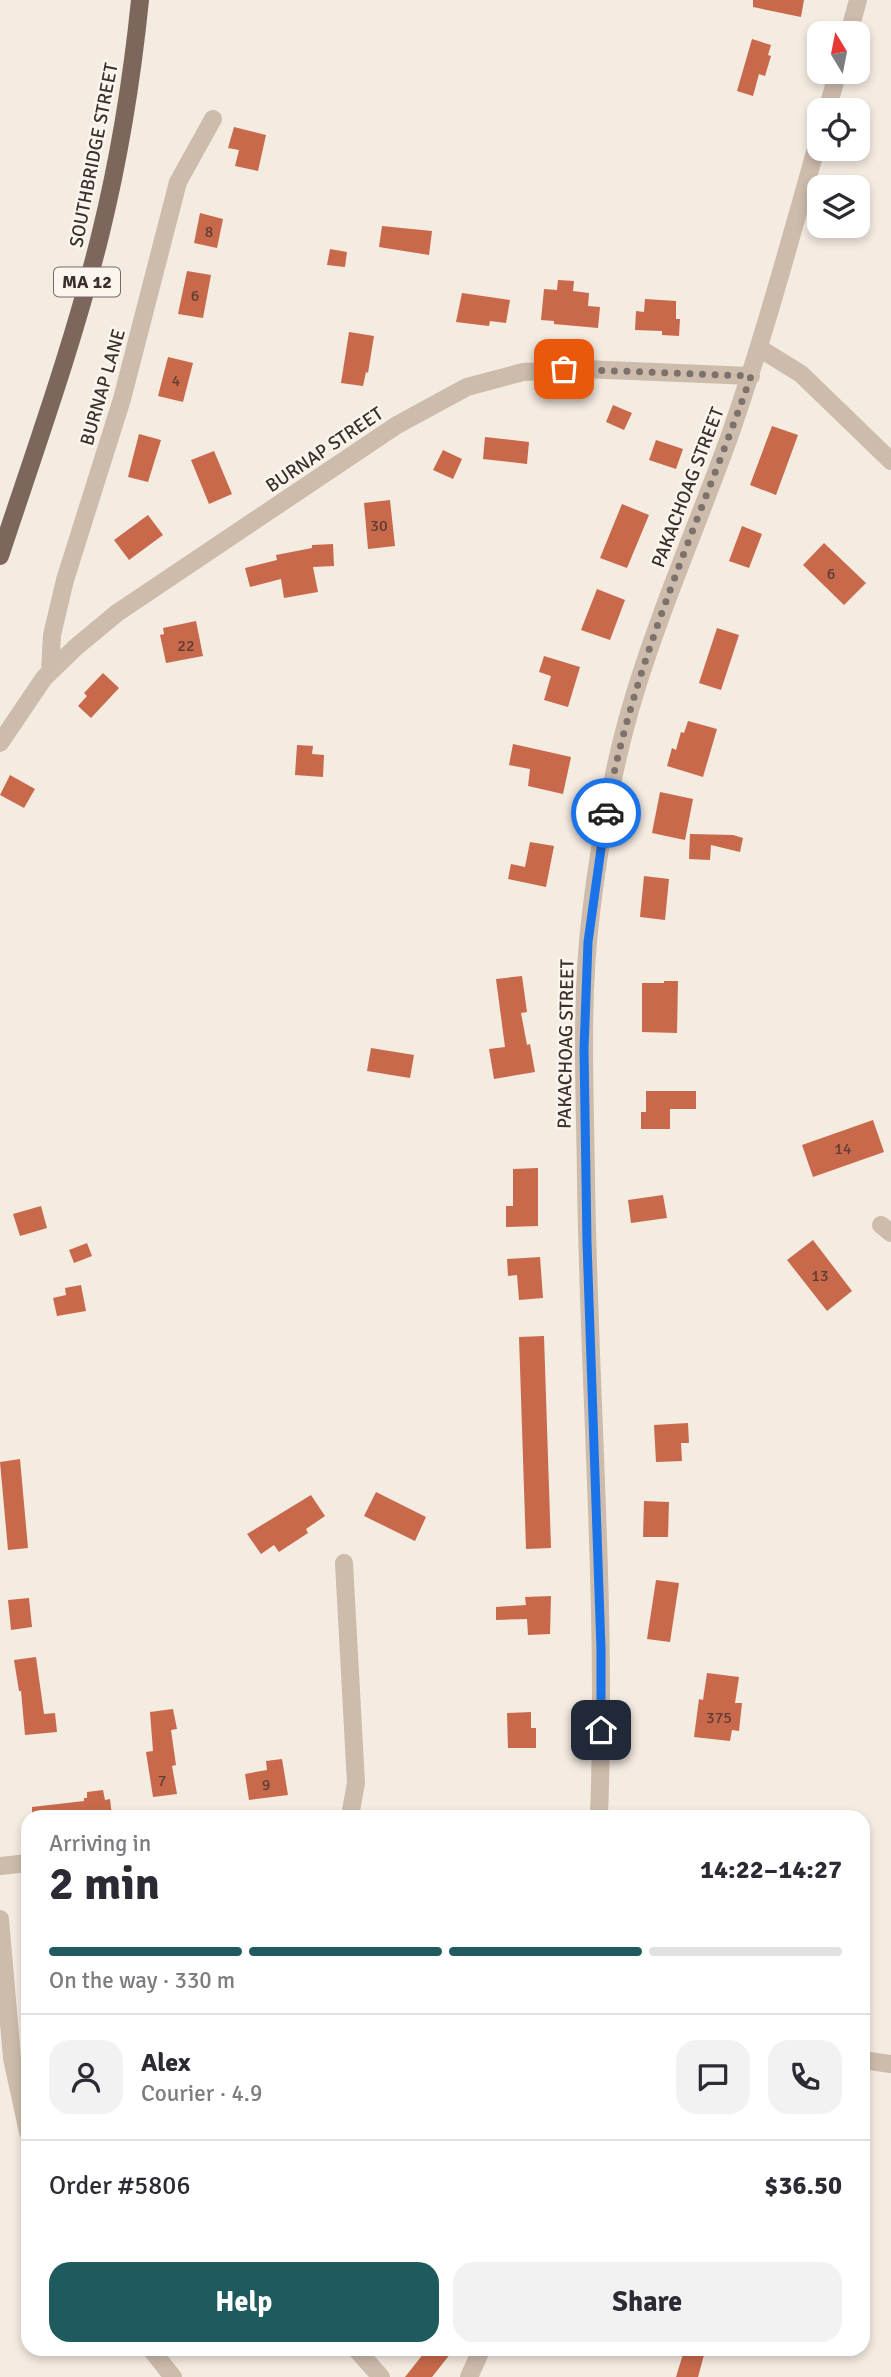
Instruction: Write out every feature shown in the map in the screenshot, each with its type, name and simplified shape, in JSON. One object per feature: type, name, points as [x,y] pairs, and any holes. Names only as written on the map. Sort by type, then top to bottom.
[{"type":"main road","name":"SOUTHBRIDGE STREET","points":[[0,556],[67,351],[100,237],[119,146],[140,0]]},
{"type":"street","points":[[852,21],[858,0]]},
{"type":"street","name":"BURNAP LANE","points":[[50,672],[52,635],[65,580],[122,399],[178,182],[213,119]]},
{"type":"street","name":"PAKACHOAG STREET","points":[[599,1810],[601,1649],[587,1256],[585,1118],[584,998],[588,942],[607,810],[634,696],[669,592],[751,376],[812,161]]},
{"type":"street","points":[[759,348],[801,374],[891,461]]},
{"type":"street","name":"BURNAP STREET","points":[[0,743],[50,672],[117,613],[397,425],[467,387],[502,376],[543,369],[751,376]]},
{"type":"street","points":[[344,1563],[356,1783],[351,1810]]},
{"type":"street","points":[[0,1866],[21,1864]]},
{"type":"street","points":[[0,1919],[12,2058],[21,2100]]},
{"type":"street","points":[[870,2061],[891,2064]]},
{"type":"street","points":[[156,2356],[173,2377]]},
{"type":"street","points":[[362,2356],[381,2377]]},
{"type":"street","points":[[469,2377],[478,2356]]},
{"type":"building","points":[[753,0],[804,0],[801,17],[753,7]]},
{"type":"building","points":[[752,39],[771,45],[765,76],[759,74],[753,96],[737,91]]},
{"type":"building","points":[[234,127],[266,135],[258,171],[235,166],[239,150],[228,148]]},
{"type":"building","points":[[200,213],[223,219],[217,248],[194,243]]},
{"type":"building","points":[[382,226],[432,231],[429,255],[379,247]]},
{"type":"building","points":[[330,249],[347,252],[345,267],[327,265]]},
{"type":"building","points":[[187,271],[211,275],[203,318],[178,314]]},
{"type":"building","points":[[558,280],[574,281],[573,291],[589,293],[588,306],[600,307],[598,328],[554,324],[554,321],[541,320],[544,289],[557,290]]},
{"type":"building","points":[[462,293],[510,300],[506,323],[490,321],[489,326],[456,322]]},
{"type":"building","points":[[645,299],[676,301],[676,319],[680,319],[679,336],[662,335],[662,331],[635,330],[636,311],[644,312]]},
{"type":"building","points":[[349,332],[374,336],[363,386],[341,383]]},
{"type":"building","points":[[168,357],[193,363],[183,402],[158,396]]},
{"type":"building","points":[[613,405],[632,413],[624,430],[606,422]]},
{"type":"building","points":[[772,426],[798,435],[776,495],[750,485]]},
{"type":"building","points":[[139,434],[161,440],[148,482],[128,477]]},
{"type":"building","points":[[485,437],[529,442],[527,464],[483,459]]},
{"type":"building","points":[[656,440],[683,449],[676,469],[649,460]]},
{"type":"building","points":[[443,450],[462,459],[453,479],[433,470]]},
{"type":"building","points":[[214,451],[232,494],[209,504],[191,460]]},
{"type":"building","points":[[390,500],[395,546],[368,549],[364,503]]},
{"type":"building","points":[[622,504],[649,515],[627,568],[600,558]]},
{"type":"building","points":[[148,515],[163,535],[129,560],[114,540]]},
{"type":"building","points":[[742,526],[762,534],[749,568],[729,561]]},
{"type":"building","points":[[824,543],[866,583],[844,605],[803,565]]},
{"type":"building","points":[[333,544],[334,566],[313,567],[318,592],[284,598],[281,579],[250,587],[245,568],[277,560],[276,555],[312,548],[312,545]]},
{"type":"building","points":[[597,589],[625,600],[610,640],[581,630]]},
{"type":"building","points":[[196,621],[203,656],[166,663],[160,635],[164,634],[163,628]]},
{"type":"building","points":[[717,628],[739,635],[721,690],[699,683]]},
{"type":"building","points":[[544,656],[580,667],[568,707],[544,700],[551,676],[539,672]]},
{"type":"building","points":[[103,673],[119,688],[91,718],[78,706],[87,696],[84,693]]},
{"type":"building","points":[[688,721],[717,729],[703,777],[667,766],[672,748],[676,750],[681,732],[684,733]]},
{"type":"building","points":[[513,744],[571,757],[563,794],[528,786],[530,769],[509,765]]},
{"type":"building","points":[[297,745],[313,746],[312,754],[324,755],[323,777],[295,775]]},
{"type":"building","points":[[10,775],[35,789],[24,808],[0,795]]},
{"type":"building","points":[[660,792],[693,799],[685,840],[652,833]]},
{"type":"building","points":[[690,834],[733,835],[743,838],[740,852],[711,845],[710,860],[689,859]]},
{"type":"building","points":[[530,842],[554,846],[546,887],[508,879],[511,864],[525,867]]},
{"type":"building","points":[[644,876],[669,879],[665,920],[640,917]]},
{"type":"building","points":[[522,976],[527,1012],[521,1013],[535,1072],[494,1079],[489,1049],[505,1047],[496,979]]},
{"type":"building","points":[[678,981],[677,1033],[642,1032],[642,983]]},
{"type":"building","points":[[371,1048],[414,1055],[410,1078],[367,1071]]},
{"type":"building","points":[[646,1091],[696,1091],[696,1109],[670,1109],[670,1129],[641,1129],[641,1112],[646,1112]]},
{"type":"building","points":[[873,1120],[884,1152],[813,1177],[802,1145]]},
{"type":"building","points":[[538,1168],[538,1226],[506,1227],[506,1206],[513,1206],[513,1169]]},
{"type":"building","points":[[663,1195],[667,1218],[631,1223],[628,1200]]},
{"type":"building","points":[[41,1206],[47,1228],[20,1236],[13,1214]]},
{"type":"building","points":[[813,1240],[852,1291],[827,1311],[787,1260]]},
{"type":"building","points":[[87,1243],[92,1256],[74,1263],[69,1250]]},
{"type":"building","points":[[540,1257],[543,1298],[519,1300],[517,1275],[508,1276],[507,1259]]},
{"type":"building","points":[[81,1285],[86,1311],[57,1316],[53,1298],[66,1295],[65,1288]]},
{"type":"building","points":[[544,1336],[551,1548],[526,1549],[519,1337]]},
{"type":"building","points":[[688,1423],[689,1443],[681,1443],[682,1461],[656,1462],[654,1425]]},
{"type":"building","points":[[20,1459],[28,1548],[8,1550],[0,1462]]},
{"type":"building","points":[[376,1492],[426,1517],[415,1541],[364,1516]]},
{"type":"building","points":[[311,1495],[325,1516],[306,1529],[308,1533],[279,1552],[274,1545],[261,1554],[247,1534]]},
{"type":"building","points":[[644,1501],[669,1502],[668,1537],[643,1537]]},
{"type":"building","points":[[656,1580],[679,1583],[670,1642],[647,1639]]},
{"type":"building","points":[[551,1596],[550,1634],[528,1635],[527,1619],[496,1620],[496,1607],[526,1605],[525,1597]]},
{"type":"building","points":[[29,1598],[32,1627],[11,1630],[8,1600]]},
{"type":"building","points":[[36,1657],[44,1714],[55,1713],[57,1732],[25,1735],[21,1691],[14,1660]]},
{"type":"building","points":[[707,1673],[739,1677],[735,1703],[742,1703],[739,1731],[732,1730],[730,1741],[694,1737],[699,1699],[703,1700]]},
{"type":"building","points":[[173,1709],[177,1729],[171,1730],[176,1765],[172,1766],[177,1794],[153,1797],[146,1752],[153,1751],[150,1712]]},
{"type":"building","points":[[531,1712],[531,1728],[536,1728],[536,1748],[508,1748],[507,1713]]},
{"type":"building","points":[[282,1759],[288,1795],[249,1800],[245,1774],[267,1770],[266,1761]]},
{"type":"building","points":[[103,1790],[105,1800],[110,1799],[111,1810],[32,1810],[32,1807],[84,1801],[87,1792]]},
{"type":"building","points":[[422,2356],[449,2356],[432,2377],[405,2377]]},
{"type":"building","points":[[682,2356],[704,2356],[698,2377],[676,2377]]},
{"type":"way so far","points":[[564,369],[751,376],[645,661],[624,731],[606,813]]},
{"type":"route","points":[[601,1730],[584,1049],[585,971],[606,813]]}]
